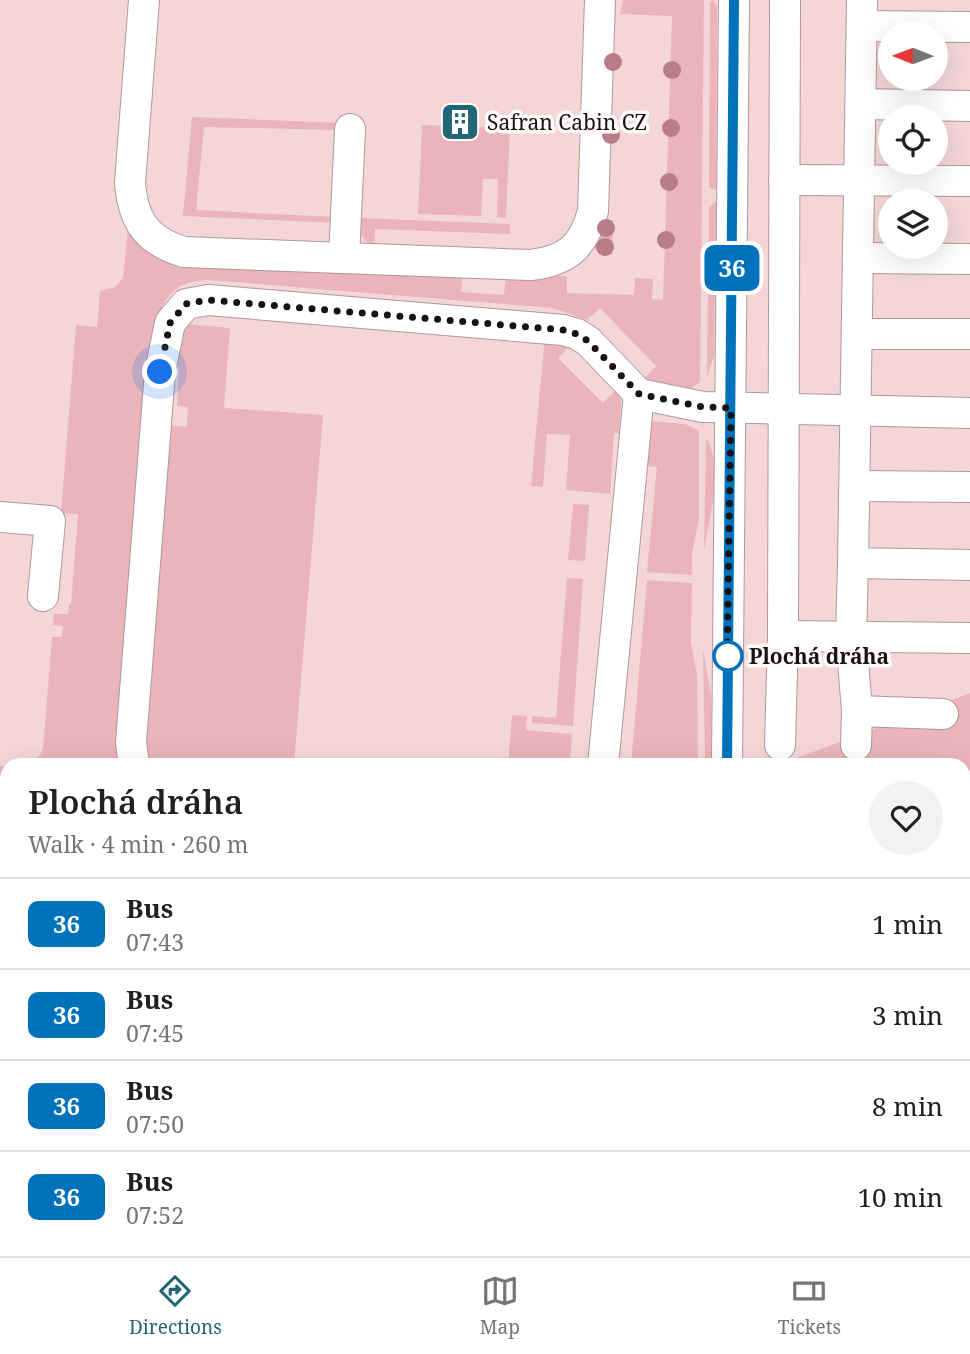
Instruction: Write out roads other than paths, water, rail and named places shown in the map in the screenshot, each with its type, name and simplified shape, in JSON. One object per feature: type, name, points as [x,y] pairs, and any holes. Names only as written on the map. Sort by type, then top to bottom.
[{"type":"street","points":[[144,0],[130,183],[134,207],[144,228],[153,238],[167,247],[184,252],[531,265],[550,263],[567,255],[589,227],[593,211],[600,0]]},
{"type":"street","points":[[727,758],[734,0]]},
{"type":"street","points":[[780,746],[783,636],[785,0]]},
{"type":"street","points":[[856,744],[857,711],[851,637],[862,13],[970,27]]},
{"type":"street","points":[[861,104],[970,106]]},
{"type":"street","points":[[344,258],[350,129]]},
{"type":"street","points":[[785,180],[970,181]]},
{"type":"street","points":[[858,258],[970,258]]},
{"type":"street","points":[[133,758],[131,742],[160,372],[170,323],[186,304],[208,300],[564,330],[588,341],[639,394],[703,407],[970,413]]},
{"type":"street","points":[[857,334],[970,334]]},
{"type":"street","points":[[604,758],[639,394]]},
{"type":"street","points":[[855,486],[970,487]]},
{"type":"street","points":[[0,517],[50,521],[43,596]]},
{"type":"street","points":[[853,562],[970,565]]},
{"type":"street","points":[[783,636],[970,638]]},
{"type":"street","points":[[857,711],[943,714]]},
{"type":"place","name":"Safran Cabin CZ","points":[[460,122]]},
{"type":"place","name":"Plochá dráha","points":[[728,656]]}]
